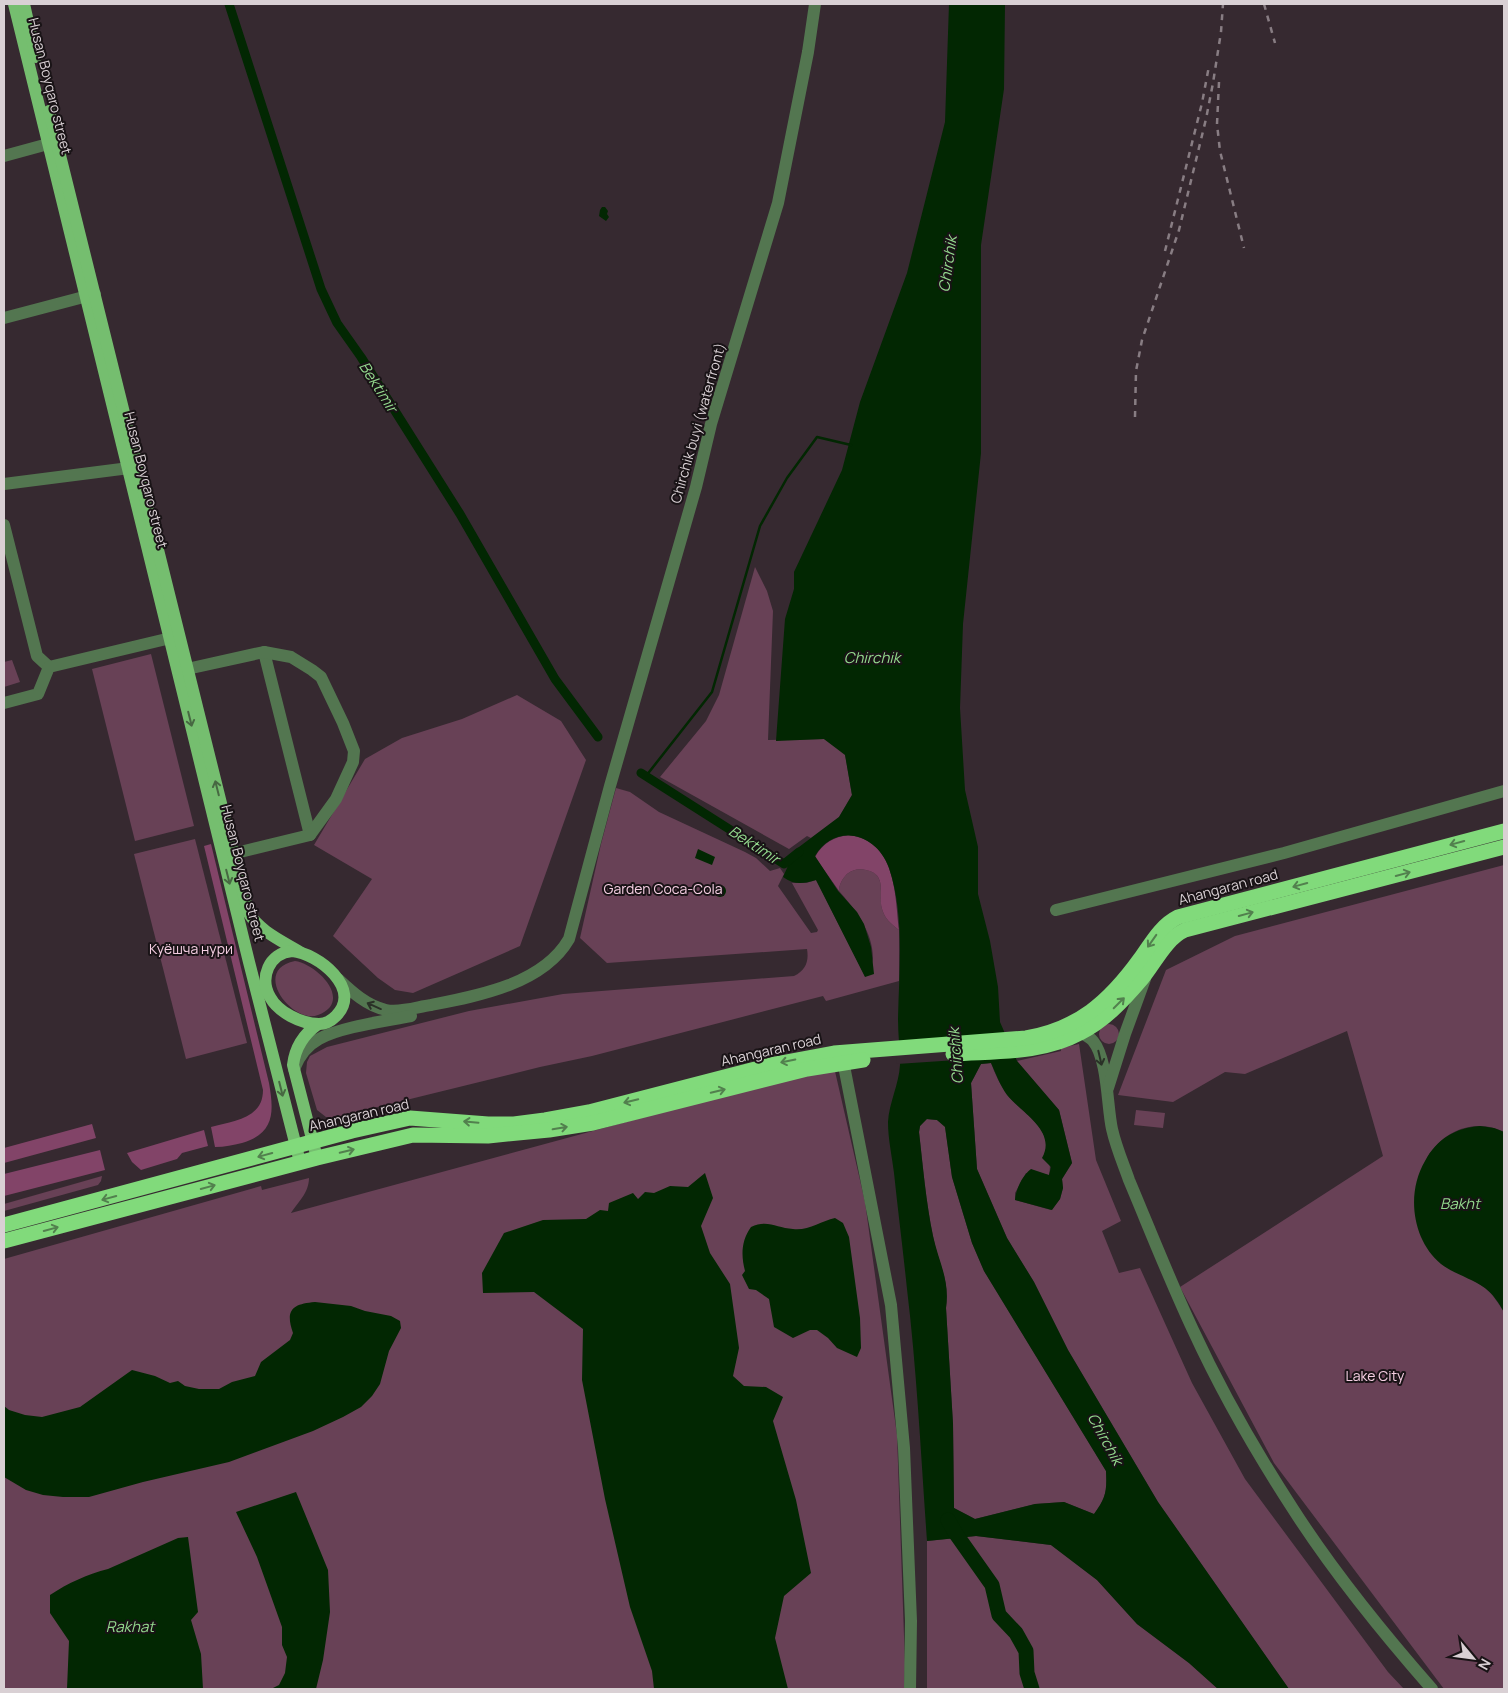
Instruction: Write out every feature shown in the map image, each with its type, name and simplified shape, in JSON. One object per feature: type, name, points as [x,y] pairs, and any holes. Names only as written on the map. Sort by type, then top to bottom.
[{"type":"highway","name":"Ahangaran road","points":[[1026,1044],[1067,1027],[1083,1018],[1100,1004],[1119,985],[1163,927],[1178,917],[1504,831]]},
{"type":"highway","name":"Ahangaran road","points":[[4,1225],[381,1123],[410,1118],[514,1124],[589,1112],[793,1060],[834,1053],[889,1054],[1059,1042],[1080,1033],[1110,1012],[1147,973],[1174,937],[1185,930],[1504,847]]},
{"type":"highway","name":"Ahangaran road","points":[[4,1241],[300,1162],[413,1135],[488,1136],[549,1130],[592,1123],[807,1069],[889,1054]]},
{"type":"main road","name":"Husan Boyqaro street","points":[[14,4],[48,144],[90,295]]},
{"type":"main road","name":"Husan Boyqaro street","points":[[24,4],[90,295],[228,855],[249,962],[300,1162]]},
{"type":"main road","name":"Husan Boyqaro street","points":[[228,855],[252,920],[270,934],[320,962],[338,979]]},
{"type":"main road","name":"Husan Boyqaro street","points":[[270,1042],[266,974],[274,959],[280,954],[288,951],[300,952]]},
{"type":"main road","name":"Husan Boyqaro street","points":[[249,962],[267,991]]},
{"type":"main road","points":[[317,1158],[294,1071],[294,1058],[299,1044],[308,1032],[318,1024],[330,1020],[342,1008],[344,993],[338,979]]},
{"type":"main road","points":[[267,991],[273,1002],[290,1016],[318,1024]]},
{"type":"street","name":"Chirchik buyi (waterfront)","points":[[338,979],[365,1002],[384,1010],[395,1011],[486,993],[506,986],[534,972],[558,954],[569,939],[584,878],[696,487],[711,424],[778,203],[808,52],[815,4]]},
{"type":"street","points":[[4,156],[48,144]]},
{"type":"street","points":[[4,318],[90,295]]},
{"type":"street","points":[[4,484],[132,467]]},
{"type":"street","points":[[4,525],[37,656],[49,668]]},
{"type":"street","points":[[49,668],[174,637]]},
{"type":"street","points":[[182,670],[264,652],[291,657],[321,677],[354,751],[353,762],[336,799],[310,835],[228,855]]},
{"type":"street","points":[[264,652],[310,835]]},
{"type":"street","points":[[4,703],[38,694],[49,668]]},
{"type":"street","points":[[1056,910],[1284,853],[1504,791]]},
{"type":"street","name":"Chirchik buyi (waterfront)","points":[[294,1071],[300,1056],[312,1044],[326,1035],[463,1005],[503,994],[542,976],[556,967],[569,952],[575,941],[590,878],[594,847]]},
{"type":"street","points":[[1108,1090],[1125,1034],[1147,973]]},
{"type":"street","name":"Chirchik buyi (waterfront)","points":[[318,1024],[346,1030]]},
{"type":"street","points":[[1080,1033],[1089,1037],[1098,1049],[1108,1090],[1112,1129],[1123,1163],[1170,1278],[1209,1362],[1275,1480],[1311,1535],[1370,1615],[1432,1689]]},
{"type":"street","points":[[844,1071],[891,1306],[904,1448],[910,1610],[910,1689]]},
{"type":"green space","points":[[755,567],[767,591],[773,611],[768,740],[824,739],[845,754],[852,795],[839,817],[811,838],[807,836],[789,849],[660,777],[706,721],[719,695]]},
{"type":"green space","points":[[151,654],[194,826],[135,841],[92,669]]},
{"type":"green space","points":[[12,660],[20,682],[4,687],[4,662]]},
{"type":"green space","points":[[517,695],[561,721],[586,760],[520,946],[413,993],[395,990],[378,978],[333,936],[372,879],[314,845],[365,759],[402,738],[462,719]]},
{"type":"green space","name":"Garden Coca-Cola","points":[[616,788],[630,792],[659,812],[745,852],[756,858],[770,871],[780,868],[784,874],[778,886],[811,933],[818,930],[792,883],[806,883],[816,880],[865,976],[873,960],[870,939],[862,922],[839,889],[844,878],[851,871],[861,869],[873,872],[880,880],[883,913],[899,930],[899,981],[826,1001],[823,996],[592,1056],[333,1118],[326,1117],[317,1110],[306,1073],[307,1062],[310,1056],[327,1047],[469,1011],[563,994],[794,976],[804,968],[808,957],[807,949],[607,963],[580,938],[601,844]]},
{"type":"green space","name":"Куёшча нури","points":[[195,839],[247,1043],[186,1059],[134,854]]},
{"type":"green space","name":"Lake City","points":[[1504,865],[1504,1132],[1495,1128],[1476,1126],[1458,1130],[1442,1140],[1429,1154],[1427,1160],[1418,1215],[1420,1233],[1436,1258],[1451,1269],[1485,1288],[1504,1312],[1504,1689],[1444,1689],[1274,1463],[1180,1287],[1383,1156],[1347,1031],[1245,1074],[1225,1072],[1173,1102],[1118,1095],[1166,970],[1235,936]]},
{"type":"green space","points":[[295,961],[313,969],[328,984],[332,993],[333,1001],[328,1009],[318,1015],[308,1016],[298,1012],[288,1005],[280,995],[276,985],[276,975],[282,966]]},
{"type":"green space","points":[[1109,1024],[1116,1027],[1119,1034],[1116,1041],[1109,1044],[1102,1041],[1099,1034],[1102,1027]]},
{"type":"green space","points":[[1079,1044],[1096,1160],[1121,1221],[1102,1231],[1119,1273],[1140,1268],[1192,1383],[1245,1479],[1388,1672],[1404,1689],[1289,1689],[1158,1502],[1068,1350],[1034,1282],[1007,1238],[977,1169],[971,1083],[981,1064],[991,1063],[1007,1094],[1040,1127],[1047,1143],[1050,1164],[1049,1175],[1026,1173],[1015,1193],[1015,1200],[1051,1210],[1060,1199],[1063,1188],[1062,1179],[1072,1163],[1059,1110],[1017,1061],[1061,1051],[1061,1048]]},
{"type":"green space","points":[[834,1067],[865,1202],[897,1435],[905,1665],[904,1689],[4,1689],[4,1259],[261,1186],[262,1190],[309,1178],[305,1193],[291,1213]]},
{"type":"green space","points":[[1136,1110],[1165,1113],[1163,1128],[1134,1125]]},
{"type":"green space","points":[[926,1119],[937,1120],[945,1126],[952,1177],[972,1243],[984,1271],[1106,1471],[1105,1494],[1094,1514],[1064,1502],[1035,1504],[975,1519],[954,1508],[953,1424],[947,1298],[943,1272],[935,1246],[928,1210],[919,1132],[920,1126]]},
{"type":"green space","points":[[102,1176],[98,1185],[4,1211],[4,1204]]},
{"type":"green space","points":[[976,1536],[1051,1545],[1097,1580],[1137,1624],[1189,1663],[1218,1689],[927,1689],[927,1541]]},
{"type":"shaded area","points":[[849,835],[864,839],[876,847],[884,858],[894,886],[899,930],[883,913],[880,880],[873,872],[861,869],[853,870],[847,874],[840,884],[839,891],[815,857],[821,848],[829,842],[838,837]]},
{"type":"shaded area","points":[[211,844],[269,1083],[272,1103],[270,1120],[261,1133],[253,1139],[242,1143],[215,1147],[211,1127],[237,1120],[252,1113],[262,1100],[263,1090],[204,846]]},
{"type":"shaded area","points":[[92,1124],[96,1138],[4,1163],[4,1148]]},
{"type":"shaded area","points":[[204,1130],[208,1146],[182,1153],[177,1159],[141,1170],[132,1162],[127,1153]]},
{"type":"shaded area","points":[[100,1150],[105,1170],[4,1196],[4,1174]]},
{"type":"water","name":"Chirchik","points":[[949,4],[1005,4],[1004,89],[981,245],[981,453],[963,624],[960,708],[965,790],[978,847],[978,894],[990,941],[998,987],[1000,1022],[1017,1061],[1059,1110],[1072,1163],[1062,1179],[1063,1188],[1060,1199],[1052,1210],[1015,1200],[1020,1183],[1031,1169],[1049,1175],[1051,1167],[1042,1158],[1045,1139],[1041,1131],[1036,1123],[1007,1095],[991,1063],[981,1064],[971,1083],[977,1169],[1007,1238],[1034,1282],[1068,1350],[1158,1502],[1289,1689],[1218,1689],[1189,1663],[1137,1624],[1097,1580],[1051,1545],[976,1536],[927,1541],[914,1352],[888,1128],[900,1065],[898,1019],[900,943],[894,886],[889,868],[883,856],[866,840],[855,836],[833,839],[823,845],[815,856],[838,891],[857,912],[864,924],[871,947],[874,974],[865,977],[816,880],[799,883],[783,877],[795,850],[839,817],[852,795],[845,755],[824,739],[776,741],[785,619],[794,589],[794,572],[842,470],[860,402],[907,273],[945,122]],"holes":[[[927,1119],[937,1120],[945,1127],[952,1177],[972,1243],[984,1271],[1106,1471],[1105,1494],[1094,1514],[1064,1502],[1035,1504],[975,1519],[954,1508],[953,1424],[947,1298],[943,1272],[935,1246],[931,1223],[919,1132],[920,1126]]]},
{"type":"water","points":[[602,207],[605,207],[608,211],[609,217],[606,221],[599,216]]},
{"type":"water","points":[[698,849],[715,857],[712,865],[695,858]]},
{"type":"water","points":[[718,885],[722,885],[726,891],[722,897],[718,897],[714,893],[714,889]]},
{"type":"water","name":"Bakht","points":[[1480,1126],[1504,1132],[1504,1312],[1496,1299],[1485,1288],[1441,1264],[1431,1254],[1418,1229],[1415,1216],[1415,1187],[1419,1174],[1430,1153],[1441,1141],[1455,1132]]},
{"type":"water","points":[[705,1173],[713,1198],[701,1226],[710,1253],[730,1284],[739,1348],[733,1376],[744,1386],[766,1387],[783,1397],[773,1421],[796,1500],[811,1573],[784,1596],[775,1638],[788,1689],[654,1689],[652,1671],[630,1607],[605,1499],[582,1380],[583,1329],[534,1292],[483,1293],[482,1273],[504,1233],[543,1220],[586,1219],[600,1210],[608,1211],[609,1203],[633,1193],[638,1199],[645,1192],[654,1193],[670,1186],[688,1187]]},
{"type":"water","points":[[835,1218],[843,1223],[849,1237],[860,1318],[861,1348],[857,1357],[837,1348],[817,1330],[810,1330],[793,1338],[774,1327],[769,1299],[756,1290],[749,1289],[742,1275],[745,1271],[743,1260],[744,1243],[751,1227],[767,1224],[799,1229]]},
{"type":"water","points":[[315,1302],[351,1306],[391,1316],[400,1321],[401,1328],[389,1351],[380,1384],[361,1407],[313,1431],[229,1462],[89,1497],[43,1495],[26,1490],[4,1477],[4,1406],[9,1410],[25,1415],[42,1417],[80,1407],[132,1370],[155,1376],[170,1383],[178,1381],[185,1386],[199,1389],[219,1389],[232,1382],[255,1376],[261,1362],[290,1340],[293,1333],[290,1319],[292,1310],[301,1304]]},
{"type":"water","points":[[296,1492],[328,1570],[330,1612],[323,1660],[316,1689],[271,1689],[279,1685],[285,1673],[287,1657],[282,1645],[282,1627],[257,1557],[236,1512]]},
{"type":"water","name":"Rakhat","points":[[188,1537],[198,1612],[191,1620],[201,1654],[203,1689],[67,1689],[69,1641],[50,1613],[50,1595],[86,1576],[108,1569],[178,1538]]},
{"type":"pier","points":[[896,1042],[1017,1056],[897,1064]]},
{"type":"waterway","name":"Bektimir","points":[[229,4],[321,289],[337,323],[361,357],[460,514],[555,679],[598,737]]},
{"type":"waterway","points":[[646,776],[712,692],[760,526],[787,478],[817,437],[851,445]]},
{"type":"waterway","name":"Bektimir","points":[[641,773],[784,864],[799,852]]},
{"type":"waterway","points":[[948,1520],[992,1585],[999,1615],[1016,1633],[1026,1651],[1027,1673],[1032,1689]]},
{"type":"railway","points":[[1135,417],[1136,371],[1142,340],[1179,230],[1206,119],[1221,32],[1223,4]]},
{"type":"railway","points":[[1264,4],[1275,43]]},
{"type":"railway","points":[[1165,251],[1202,103],[1209,66]]},
{"type":"railway","points":[[1219,82],[1217,124],[1220,151],[1244,248]]}]
